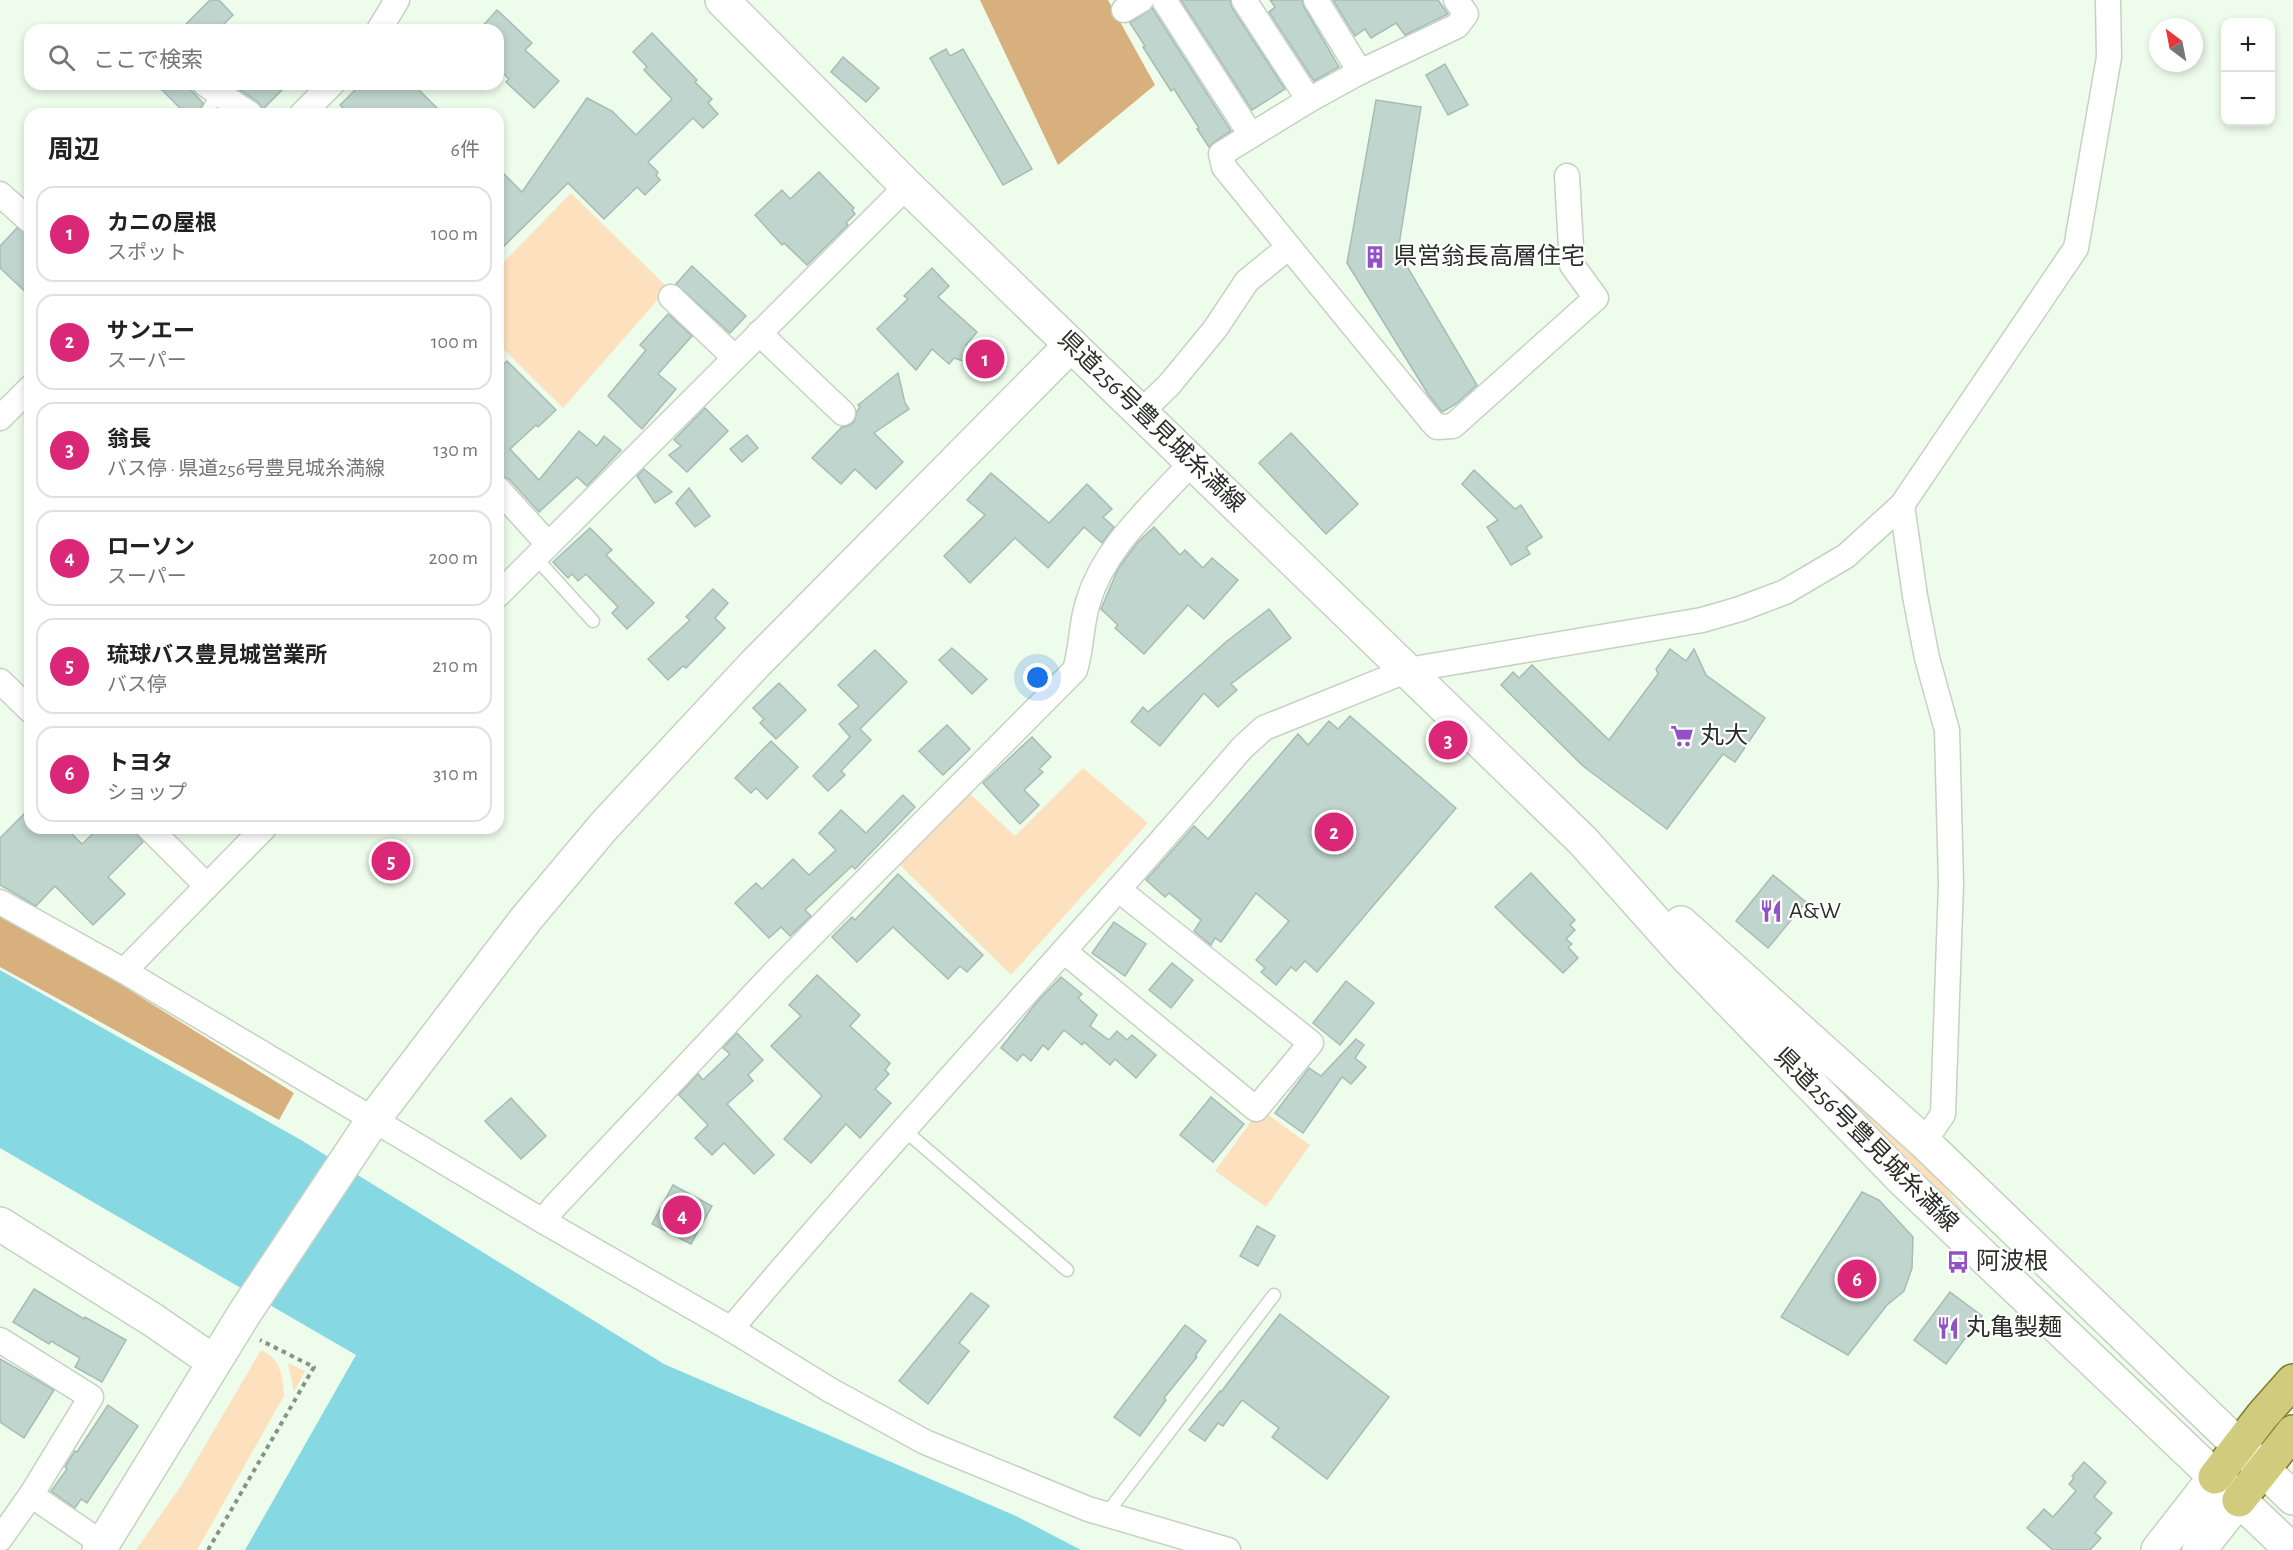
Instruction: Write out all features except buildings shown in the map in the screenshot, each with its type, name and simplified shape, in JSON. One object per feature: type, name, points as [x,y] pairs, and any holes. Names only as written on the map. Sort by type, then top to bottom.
[{"type":"main road","name":"県道256号豊見城糸満線","points":[[729,2],[907,186],[1583,841],[1684,954],[1903,1180],[2292,1550]]},
{"type":"main road","points":[[101,1547],[240,1320],[373,1120],[526,920],[604,826],[755,664],[1071,345]]},
{"type":"main road","name":"県道256号豊見城糸満線","points":[[1583,841],[1701,940],[1924,1143],[2293,1498]]},
{"type":"main road","points":[[0,1224],[153,1320],[214,1362]]},
{"type":"main road","points":[[2158,1550],[2293,1381]]},
{"type":"main road","points":[[2199,1550],[2293,1432]]},
{"type":"street","points":[[383,24],[397,0]]},
{"type":"street","points":[[1164,0],[1251,135]]},
{"type":"street","points":[[1244,0],[1309,100]]},
{"type":"street","points":[[1316,0],[1360,72]]},
{"type":"street","points":[[1456,0],[1466,14],[1457,26],[1360,72],[1251,135],[1221,154],[1224,167],[1437,427],[1453,426],[1596,298],[1572,265],[1567,176]]},
{"type":"street","points":[[730,1329],[903,1129],[1065,951],[1242,748],[1264,728],[1408,670],[1654,629],[1702,620],[1740,609],[1785,592],[1846,556],[1902,506],[2076,248],[2109,57],[2108,0]]},
{"type":"street","points":[[215,90],[241,108]]},
{"type":"street","points":[[308,108],[326,90]]},
{"type":"street","points":[[504,589],[907,186]]},
{"type":"street","points":[[0,194],[24,216]]},
{"type":"street","points":[[1141,412],[1169,385],[1215,329],[1247,281],[1289,247]]},
{"type":"street","points":[[671,297],[734,357]]},
{"type":"street","points":[[759,333],[843,413]]},
{"type":"street","points":[[0,418],[24,394]]},
{"type":"street","points":[[543,1221],[776,971],[1075,670],[1080,656],[1087,604],[1097,577],[1113,550],[1192,462]]},
{"type":"street","points":[[504,498],[541,550]]},
{"type":"street","points":[[1902,506],[1915,596],[1947,730],[1951,884],[1943,1114],[1924,1143]]},
{"type":"street","points":[[0,681],[24,704]]},
{"type":"street","points":[[155,834],[206,885]]},
{"type":"street","points":[[124,971],[258,834]]},
{"type":"street","points":[[1065,951],[1256,1109],[1311,1043],[1119,890]]},
{"type":"street","points":[[0,902],[124,971],[830,1390],[925,1442],[1088,1509],[1228,1550]]},
{"type":"street","points":[[0,1340],[92,1397],[32,1495],[0,1539]]},
{"type":"street","points":[[32,1495],[101,1547]]},
{"type":"lane","points":[[207,108],[212,90]]},
{"type":"lane","points":[[541,550],[593,621]]},
{"type":"lane","points":[[903,1129],[1066,1270]]},
{"type":"lane","points":[[1107,1513],[1274,1295]]},
{"type":"path","points":[[208,1550],[314,1367],[240,1320]]},
{"type":"shaded area","points":[[980,0],[1108,0],[1155,85],[1058,165]]},
{"type":"shaded area","points":[[571,193],[668,288],[563,408],[504,350],[504,262]]},
{"type":"shaded area","points":[[1083,768],[1148,823],[1011,975],[899,864],[969,793],[1015,836]]},
{"type":"shaded area","points":[[0,914],[88,964],[294,1093],[279,1120],[0,967]]},
{"type":"shaded area","points":[[1801,1050],[1930,1167],[1962,1209],[1960,1213],[1798,1054]]},
{"type":"shaded area","points":[[1260,1109],[1310,1145],[1266,1207],[1215,1171]]},
{"type":"shaded area","points":[[261,1350],[273,1358],[280,1369],[284,1396],[197,1550],[136,1550],[183,1483]]},
{"type":"shaded area","points":[[288,1363],[305,1371],[294,1392]]},
{"type":"water","points":[[0,970],[301,1140],[664,1364],[1016,1516],[1081,1550],[245,1550],[356,1355],[0,1148]]},
{"type":"place","name":"県営翁長高層住宅","points":[[1375,257]]},
{"type":"place","name":"カニの屋根","points":[[985,359]]},
{"type":"place","name":"丸大","points":[[1682,736]]},
{"type":"place","name":"翁長","points":[[1448,740]]},
{"type":"place","name":"サンエー","points":[[1334,832]]},
{"type":"place","name":"琉球バス豊見城営業所","points":[[391,861]]},
{"type":"place","name":"A&W","points":[[1771,911]]},
{"type":"place","name":"ローソン","points":[[682,1215]]},
{"type":"place","name":"阿波根","points":[[1958,1262]]},
{"type":"place","name":"トヨタ","points":[[1857,1279]]},
{"type":"place","name":"丸亀製麺","points":[[1948,1328]]}]
